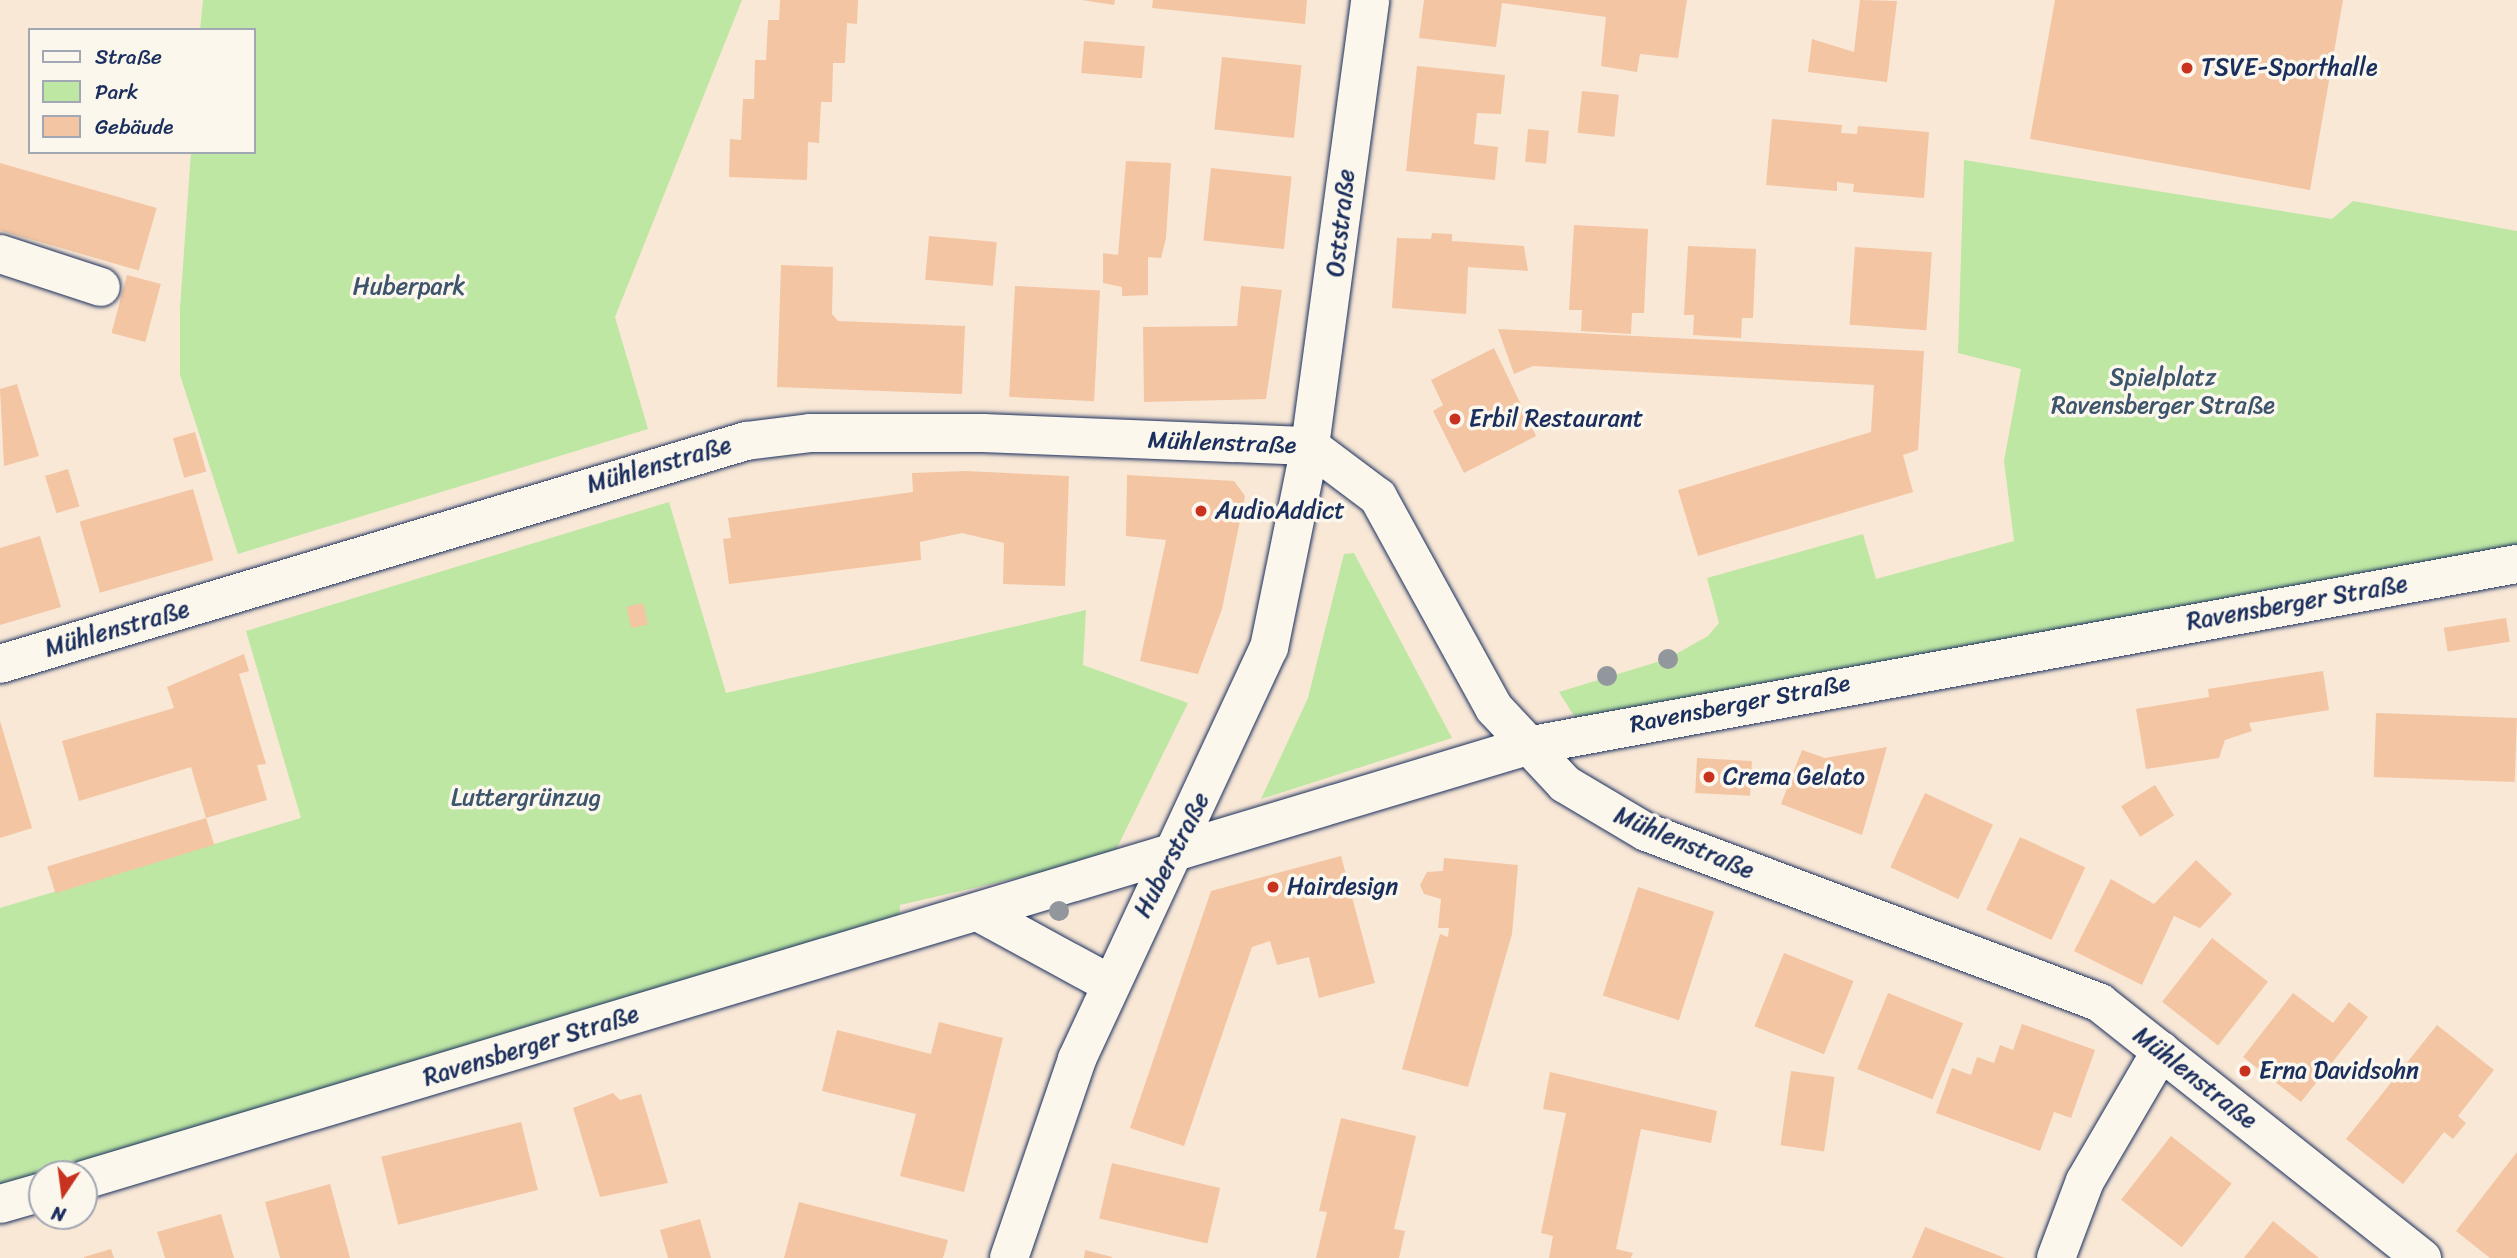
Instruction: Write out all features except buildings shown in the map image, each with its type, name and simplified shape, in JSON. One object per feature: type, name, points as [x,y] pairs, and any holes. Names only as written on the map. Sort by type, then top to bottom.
[{"type":"street","name":"Oststraße","points":[[1310,446],[1370,0]]},
{"type":"street","points":[[0,254],[101,287]]},
{"type":"street","name":"Mühlenstraße","points":[[0,664],[746,441],[810,433],[983,433],[1310,446],[1378,497],[1494,708],[1565,784],[1646,832],[2100,1003],[2422,1258]]},
{"type":"street","name":"Huberstraße","points":[[1009,1258],[1072,1070],[1269,648],[1310,446]]},
{"type":"street","name":"Ravensberger Straße","points":[[98,1176],[978,912],[1170,858],[1249,829],[1527,746],[2517,564]]},
{"type":"street","points":[[978,912],[1110,984]]},
{"type":"street","points":[[2056,1258],[2085,1181],[2161,1051]]},
{"type":"street","points":[[0,1205],[28,1196]]},
{"type":"green space","name":"Huberpark","points":[[203,0],[742,0],[615,317],[648,429],[238,554],[180,375],[180,308],[191,154],[256,154],[256,28],[200,28]]},
{"type":"green space","name":"Spielplatz Ravensberger Straße","points":[[1964,160],[2332,219],[2353,201],[2517,231],[2517,549],[1581,727],[1559,692],[1667,659],[1708,636],[1719,623],[1707,578],[1863,534],[1876,579],[2014,541],[2004,461],[2021,369],[1958,353]]},
{"type":"green space","name":"Luttergrünzug","points":[[669,502],[726,693],[1086,610],[1083,665],[1188,703],[1113,856],[900,905],[899,921],[98,1161],[28,1160],[28,1182],[0,1190],[0,908],[301,818],[246,631]]},
{"type":"green space","points":[[1354,553],[1452,738],[1261,799],[1308,698],[1344,554]]},
{"type":"place","name":"TSVE-Sporthalle","points":[[2187,68]]},
{"type":"place","name":"Erbil Restaurant","points":[[1455,419]]},
{"type":"place","name":"AudioAddict","points":[[1201,511]]},
{"type":"place","name":"Crema Gelato","points":[[1709,777]]},
{"type":"place","name":"Hairdesign","points":[[1273,887]]},
{"type":"place","name":"Erna Davidsohn","points":[[2245,1071]]}]
